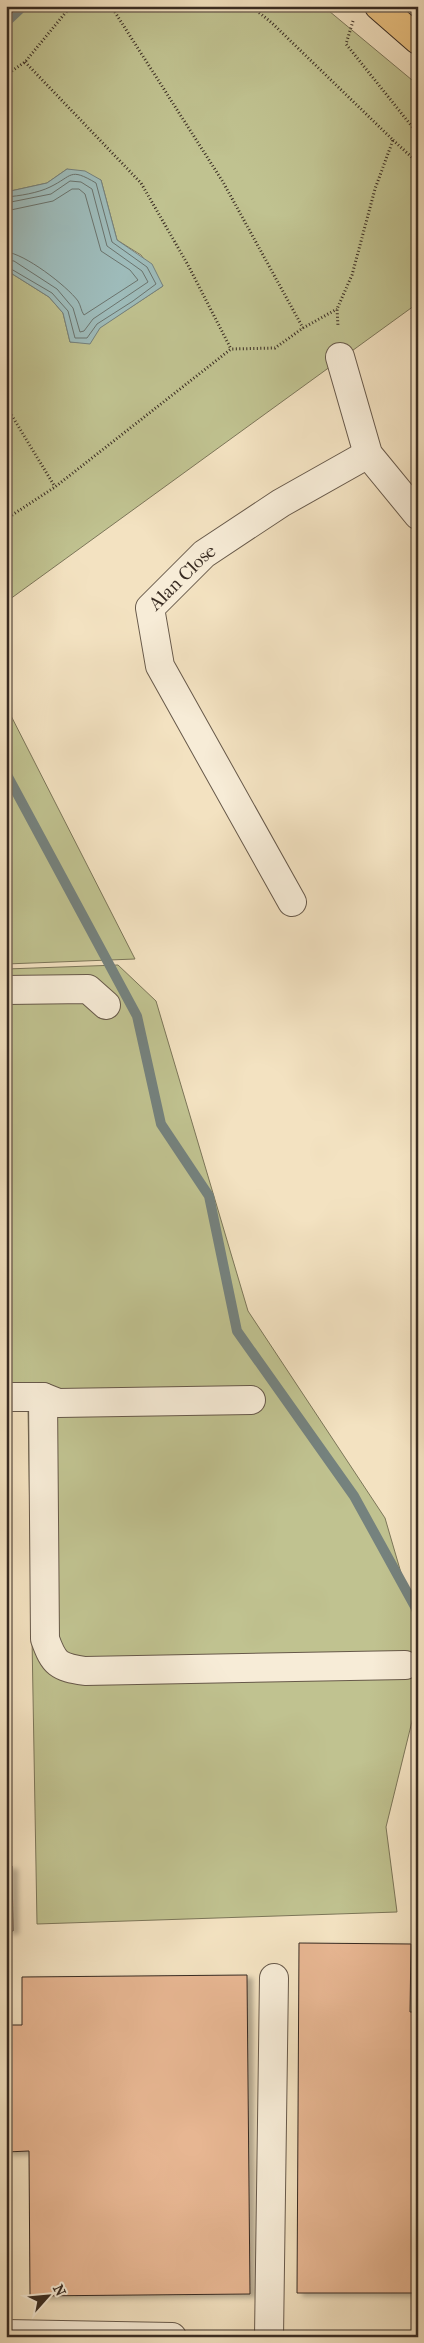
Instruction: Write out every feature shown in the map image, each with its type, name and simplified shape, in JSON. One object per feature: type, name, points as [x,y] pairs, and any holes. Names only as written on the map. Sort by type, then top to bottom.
[{"type":"highway","points":[[379,6],[418,40]]},
{"type":"street","points":[[340,357],[368,454],[418,515]]},
{"type":"street","name":"Alan Close","points":[[292,902],[160,666],[150,608],[204,554],[281,503],[368,454]]},
{"type":"street","points":[[6,990],[88,989],[106,1005]]},
{"type":"street","points":[[6,1397],[43,1397],[58,1403],[251,1400]]},
{"type":"street","points":[[43,1397],[45,1639],[51,1655],[64,1668],[85,1671],[405,1665]]},
{"type":"street","points":[[268,2337],[274,1978]]},
{"type":"street","points":[[6,2334],[172,2337]]},
{"type":"path","points":[[6,75],[24,62],[71,6]]},
{"type":"path","points":[[111,6],[223,182],[303,328]]},
{"type":"path","points":[[251,6],[272,23],[418,163]]},
{"type":"path","points":[[354,16],[346,44],[418,134]]},
{"type":"path","points":[[24,62],[141,183],[188,265],[231,349]]},
{"type":"path","points":[[340,357],[337,310],[352,275],[375,189],[393,140]]},
{"type":"path","points":[[6,519],[55,487],[231,349],[275,348],[303,328],[337,310]]},
{"type":"path","points":[[6,406],[55,487]]},
{"type":"green space","points":[[6,6],[323,6],[418,85],[418,303],[6,602],[6,270],[49,297],[63,313],[70,342],[90,343],[99,328],[163,286],[141,255],[117,240],[101,180],[67,169],[47,183],[6,192]]},
{"type":"green space","points":[[6,706],[135,959],[6,964]]},
{"type":"green space","points":[[118,965],[156,1001],[248,1311],[385,1518],[418,1631],[418,1697],[386,1827],[397,1912],[37,1924],[28,1409],[6,1409],[6,969]]},
{"type":"water","points":[[67,169],[85,171],[101,180],[117,240],[152,264],[163,286],[100,328],[90,344],[70,342],[63,313],[49,297],[6,270],[6,192],[47,183]]},
{"type":"building","points":[[6,1866],[12,1866],[13,1931],[6,1931]]},
{"type":"building","points":[[299,1943],[411,1944],[410,2012],[418,2012],[418,2293],[297,2293]]},
{"type":"building","points":[[247,1975],[250,2294],[30,2296],[29,2151],[6,2152],[6,2025],[22,2025],[22,1977]]},
{"type":"waterway","points":[[6,22],[23,6]]},
{"type":"waterway","points":[[6,773],[137,1016],[161,1124],[209,1196],[237,1331],[354,1496],[418,1612]]}]
